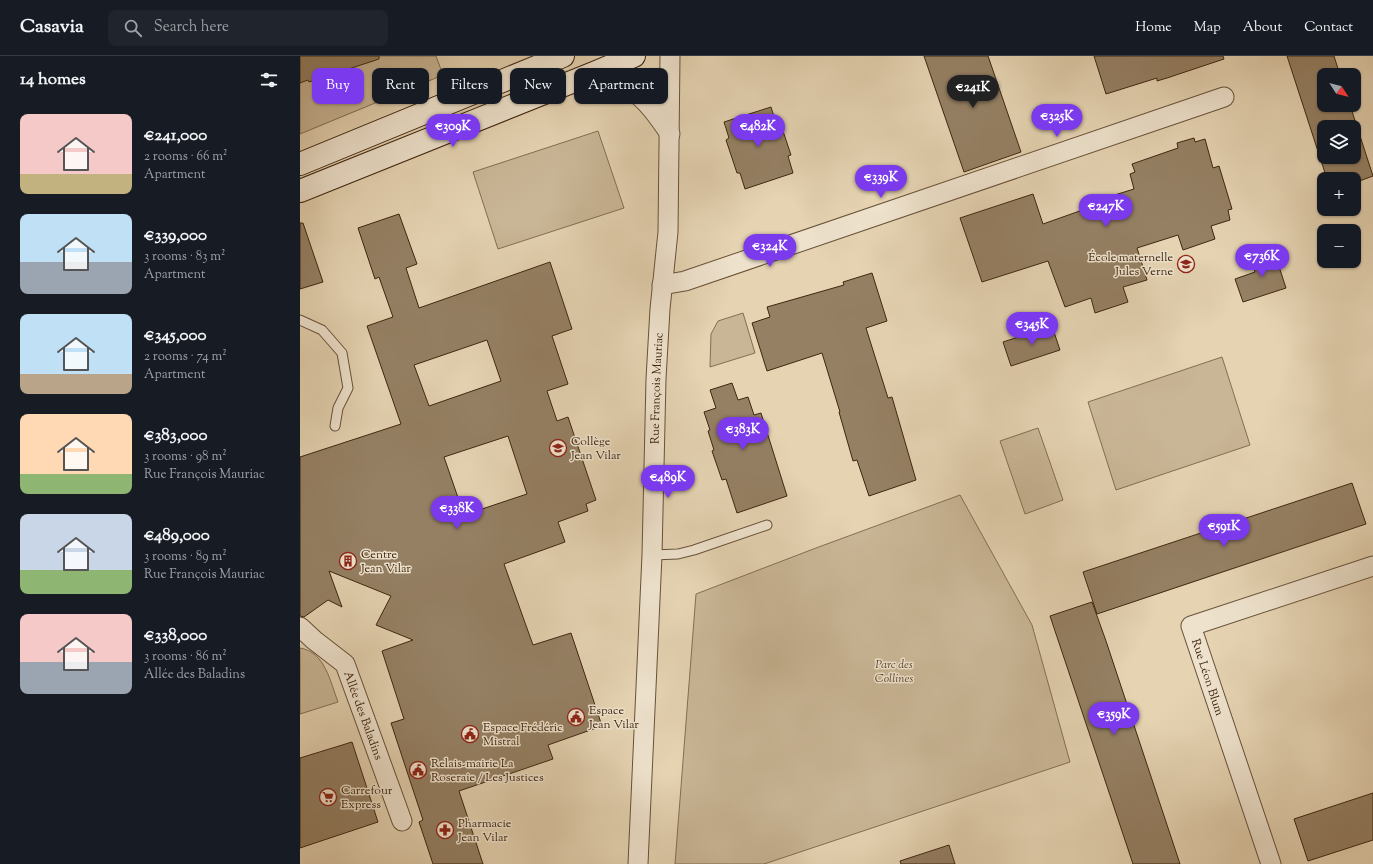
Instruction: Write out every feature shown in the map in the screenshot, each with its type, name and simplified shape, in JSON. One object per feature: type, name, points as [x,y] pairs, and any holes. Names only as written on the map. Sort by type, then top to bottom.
[{"type":"street","points":[[300,164],[564,56]]},
{"type":"street","points":[[606,68],[634,56]]},
{"type":"street","name":"Rue François Mauriac","points":[[638,864],[652,555],[656,385],[662,286],[668,232],[670,56]]},
{"type":"street","points":[[300,191],[574,81]]},
{"type":"street","points":[[662,286],[685,281],[1224,97]]},
{"type":"street","points":[[647,104],[670,134]]},
{"type":"street","name":"Rue Léon Blum","points":[[1271,864],[1191,626],[1373,566]]},
{"type":"street","name":"Allée des Baladins","points":[[300,627],[345,664],[402,821]]},
{"type":"lane","points":[[300,320],[322,330],[342,353],[348,388],[338,408],[335,426]]},
{"type":"lane","points":[[652,555],[678,554],[694,550],[767,524]]},
{"type":"green space","points":[[300,56],[436,56],[440,68],[437,68],[437,77],[429,81],[429,68],[372,68],[373,104],[300,134]]},
{"type":"green space","points":[[598,131],[624,208],[498,249],[473,172]]},
{"type":"green space","points":[[743,313],[755,353],[710,367],[711,334],[718,321]]},
{"type":"green space","points":[[1222,357],[1250,445],[1116,490],[1088,402]]},
{"type":"green space","points":[[1038,428],[1063,500],[1025,514],[1000,441]]},
{"type":"green space","name":"Parc des Collines","points":[[960,495],[1032,625],[1070,762],[764,864],[675,864],[696,594]]},
{"type":"green space","points":[[300,648],[315,655],[321,661],[329,677],[338,702],[300,714]]},
{"type":"building","points":[[300,56],[379,56],[379,59],[352,68],[312,68],[312,81],[309,82],[308,80],[300,83]]},
{"type":"building","points":[[924,56],[988,56],[1021,152],[964,172]]},
{"type":"building","points":[[1094,56],[1223,56],[1224,59],[1157,81],[1157,78],[1106,94]]},
{"type":"building","points":[[1287,56],[1334,56],[1338,68],[1317,68],[1317,112],[1352,112],[1355,120],[1317,120],[1317,148]]},
{"type":"building","points":[[771,107],[776,123],[780,122],[791,155],[788,156],[793,173],[745,189],[740,173],[737,173],[726,140],[729,138],[724,122]]},
{"type":"building","points":[[1194,138],[1195,142],[1205,139],[1213,168],[1219,166],[1232,209],[1228,210],[1230,220],[1211,226],[1215,239],[1183,250],[1178,235],[1137,248],[1147,280],[1123,287],[1128,302],[1095,313],[1091,298],[1065,307],[1048,261],[982,282],[960,218],[1033,194],[1043,224],[1091,207],[1089,203],[1134,189],[1130,174],[1135,172],[1132,164],[1178,148],[1177,143]]},
{"type":"building","points":[[1361,139],[1373,176],[1361,180],[1361,172],[1325,172],[1322,164],[1361,164]]},
{"type":"building","points":[[399,214],[417,264],[406,268],[419,308],[550,262],[572,329],[552,336],[568,384],[547,391],[557,421],[568,417],[596,500],[586,504],[588,511],[558,522],[565,542],[504,564],[533,645],[571,633],[602,726],[548,745],[553,759],[459,791],[483,864],[433,864],[419,822],[423,820],[391,723],[404,719],[382,651],[413,640],[376,625],[391,596],[329,571],[342,607],[328,600],[304,617],[300,616],[300,457],[401,424],[367,326],[393,317],[379,277],[375,279],[358,228]],"holes":[[[487,340],[501,381],[429,406],[414,365]],[[508,436],[527,494],[464,515],[444,457]]]},
{"type":"building","points":[[300,223],[303,223],[323,282],[300,289]]},
{"type":"building","points":[[1274,251],[1286,288],[1243,302],[1235,279],[1255,272],[1251,259]]},
{"type":"building","points":[[872,273],[887,321],[866,328],[888,398],[892,397],[916,480],[869,496],[857,460],[853,461],[822,353],[767,371],[752,323],[770,317],[767,307],[844,285],[843,282]]},
{"type":"building","points":[[1052,326],[1060,350],[1011,366],[1003,342]]},
{"type":"building","points":[[732,383],[738,400],[748,397],[754,415],[761,413],[787,496],[737,513],[726,479],[722,480],[712,451],[714,450],[708,431],[710,430],[704,412],[716,408],[710,390]]},
{"type":"building","points":[[1352,483],[1366,524],[1097,614],[1083,572]]},
{"type":"building","points":[[1092,602],[1180,864],[1133,864],[1050,616]]},
{"type":"building","points":[[352,742],[378,822],[300,848],[300,758]]},
{"type":"building","points":[[1373,793],[1373,840],[1308,861],[1294,819]]},
{"type":"building","points":[[949,845],[955,864],[901,864],[900,861]]},
{"type":"place","name":"École maternelle Jules Verne","points":[[1186,264]]},
{"type":"place","name":"Collège Jean Vilar","points":[[558,448]]},
{"type":"place","name":"Centre Jean Vilar","points":[[348,561]]},
{"type":"place","name":"Espace Jean Vilar","points":[[576,717]]},
{"type":"place","name":"Espace Frédéric Mistral","points":[[470,734]]},
{"type":"place","name":"Relais-mairie La Roseraie / Les Justices","points":[[418,770]]},
{"type":"place","name":"Carrefour Express","points":[[328,797]]},
{"type":"place","name":"Pharmacie Jean Vilar","points":[[445,830]]}]
